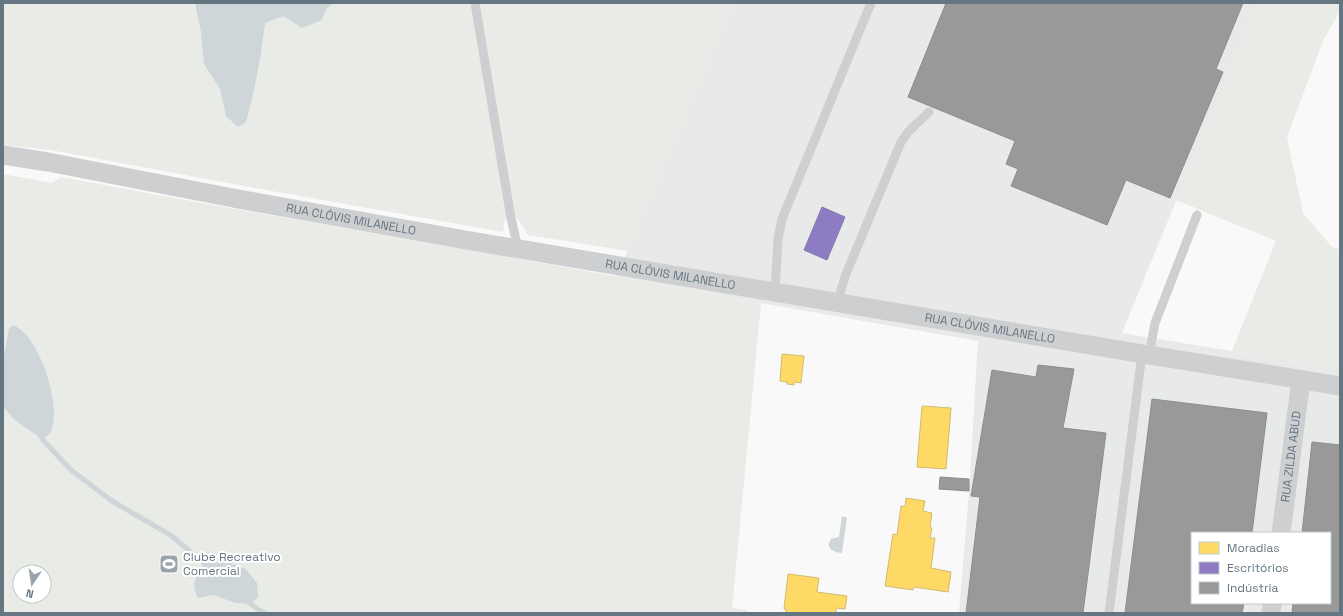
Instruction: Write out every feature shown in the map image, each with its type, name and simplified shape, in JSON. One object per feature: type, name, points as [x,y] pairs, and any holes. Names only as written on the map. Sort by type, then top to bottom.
[{"type":"street","name":"RUA CLÓVIS MILANELLO","points":[[3,156],[48,162],[238,199],[518,249],[1146,355],[1340,386]]},
{"type":"street","name":"RUA ZILDA ABUD","points":[[1281,532],[1301,380]]},
{"type":"lane","points":[[475,3],[511,218],[518,249]]},
{"type":"lane","points":[[775,292],[778,239],[782,220],[871,3]]},
{"type":"lane","points":[[837,303],[846,274],[901,142],[909,131],[929,112]]},
{"type":"lane","points":[[1110,613],[1146,355],[1155,323],[1197,215]]},
{"type":"shaded area","points":[[3,3],[732,3],[628,251],[528,235],[517,218],[505,218],[503,232],[51,150],[3,145]]},
{"type":"shaded area","points":[[195,3],[334,3],[326,9],[322,20],[302,28],[283,16],[265,23],[262,48],[246,122],[238,127],[226,116],[220,89],[204,64],[201,32]]},
{"type":"shaded area","points":[[732,3],[1257,3],[1122,333],[1340,369],[1340,613],[959,613],[969,491],[978,341],[617,276]]},
{"type":"shaded area","points":[[1257,3],[1340,3],[1340,11],[1323,41],[1287,137],[1303,213],[1332,247],[1340,249],[1340,369],[1232,351],[1276,241],[1176,200]]},
{"type":"shaded area","points":[[3,174],[52,183],[61,177],[761,303],[732,608],[747,610],[747,613],[3,613]]},
{"type":"shaded area","points":[[13,325],[23,331],[31,342],[46,371],[53,403],[54,417],[51,430],[43,440],[15,420],[3,407],[3,361],[9,329]]},
{"type":"shaded area","points":[[842,516],[847,518],[841,553],[833,551],[829,547],[829,542],[831,539],[839,537]]},
{"type":"shaded area","points":[[227,562],[246,569],[257,583],[258,597],[251,604],[235,603],[214,595],[198,598],[194,584],[205,563]]},
{"type":"building: Moradias","points":[[782,354],[804,356],[801,383],[794,382],[794,385],[780,381]]},
{"type":"building: Moradias","points":[[922,406],[951,408],[946,469],[917,467]]},
{"type":"building: Moradias","points":[[906,498],[925,501],[923,511],[932,513],[930,538],[935,538],[931,568],[951,572],[948,592],[914,587],[913,590],[885,586],[893,534],[897,535],[901,506],[905,507]]},
{"type":"building: Moradias","points":[[788,574],[819,578],[817,592],[847,596],[845,609],[836,608],[836,613],[786,613],[786,609],[784,609]]},
{"type":"building: Escritórios","points":[[822,207],[845,217],[827,260],[804,250]]},
{"type":"building: Indústria","points":[[946,3],[1243,3],[1216,69],[1223,72],[1170,198],[1126,180],[1107,225],[1011,186],[1018,169],[1006,164],[1015,141],[908,97]]},
{"type":"building: Indústria","points":[[1038,365],[1074,369],[1063,428],[1106,433],[1083,613],[966,613],[980,497],[971,496],[992,370],[1036,377]]},
{"type":"building: Indústria","points":[[1152,399],[1267,413],[1252,532],[1191,532],[1191,604],[1244,604],[1242,613],[1125,613]]},
{"type":"building: Indústria","points":[[1312,442],[1340,445],[1340,613],[1292,613],[1293,604],[1331,604],[1331,532],[1302,532]]},
{"type":"building: Indústria","points":[[940,477],[969,479],[969,491],[939,489]]},
{"type":"waterway","points":[[40,435],[71,470],[112,501],[172,536],[210,568]]},
{"type":"waterway","points":[[246,600],[265,613]]},
{"type":"place","name":"Clube Recreativo Comercial","points":[[169,564]]}]
